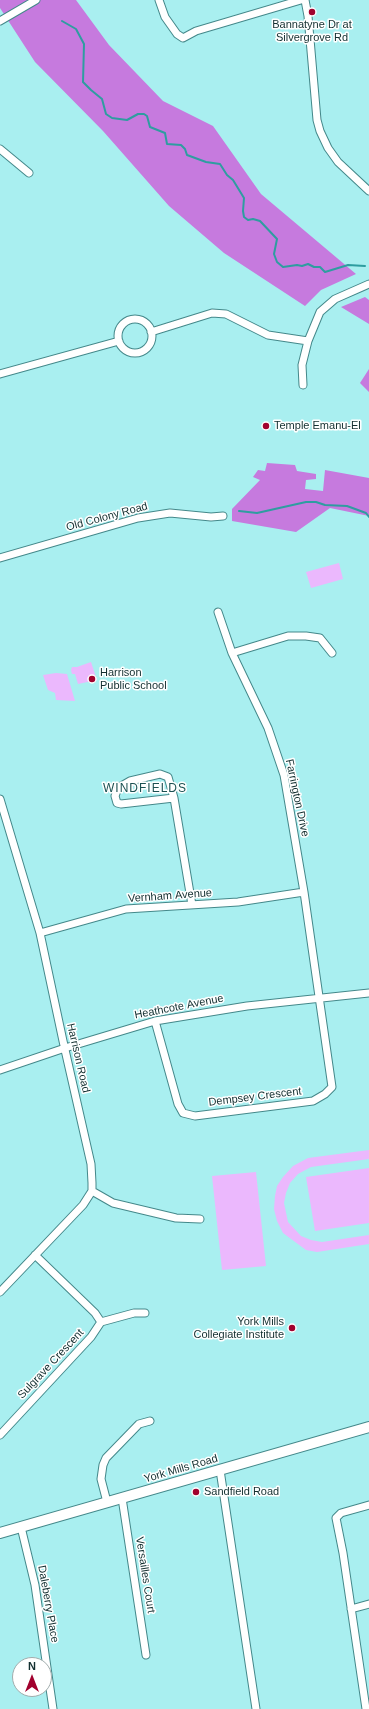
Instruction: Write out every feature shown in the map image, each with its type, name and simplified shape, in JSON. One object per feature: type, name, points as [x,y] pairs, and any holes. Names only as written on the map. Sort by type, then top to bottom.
[{"type":"main road","name":"York Mills Road","points":[[0,1533],[369,1427]]},
{"type":"street","points":[[0,21],[36,0]]},
{"type":"street","points":[[159,0],[166,17],[176,34],[183,38],[196,31],[301,0]]},
{"type":"street","points":[[305,0],[308,16],[317,120],[320,131],[328,148],[338,162],[369,191]]},
{"type":"street","points":[[0,149],[29,173]]},
{"type":"street","points":[[303,385],[302,365],[308,341],[320,312],[335,299],[369,284]]},
{"type":"street","points":[[151,332],[212,313],[226,314],[268,335],[308,341]]},
{"type":"street","points":[[130,320],[142,321],[147,324],[151,332],[152,337],[148,346],[140,352],[130,352],[121,346],[118,341],[119,329],[123,324],[130,320]]},
{"type":"street","points":[[0,374],[118,341]]},
{"type":"street","name":"Old Colony Road","points":[[0,558],[144,517],[170,513],[211,517],[223,516]]},
{"type":"street","name":"Farrington Drive","points":[[218,612],[232,653],[268,728],[284,776],[304,892],[319,998]]},
{"type":"street","points":[[232,653],[288,636],[306,636],[320,638],[332,653]]},
{"type":"street","points":[[174,798],[121,804],[117,803],[115,796],[118,788],[130,781],[160,774],[168,777],[174,798],[192,905]]},
{"type":"street","name":"Harrison Road","points":[[0,799],[40,933],[91,1164],[92,1191]]},
{"type":"street","name":"Vernham Avenue","points":[[40,933],[126,910],[238,902],[304,892]]},
{"type":"street","name":"Heathcote Avenue","points":[[0,1070],[65,1048],[155,1021],[247,1006],[369,993]]},
{"type":"street","name":"Dempsey Crescent","points":[[155,1021],[178,1104],[183,1113],[195,1116],[314,1101],[332,1088],[319,998]]},
{"type":"street","points":[[0,1292],[82,1205],[92,1191],[114,1203],[176,1218],[200,1219]]},
{"type":"street","points":[[35,1255],[94,1312],[101,1322],[134,1313],[145,1313]]},
{"type":"street","name":"Sulgrave Crescent","points":[[0,1435],[92,1337],[101,1322]]},
{"type":"street","points":[[107,1502],[101,1479],[103,1465],[106,1458],[139,1424],[150,1421]]},
{"type":"street","points":[[220,1470],[256,1709]]},
{"type":"street","name":"Versailles Court","points":[[122,1498],[146,1655]]},
{"type":"street","points":[[366,1709],[367,1700],[336,1518],[341,1513],[369,1505]]},
{"type":"street","name":"Daleberry Place","points":[[21,1527],[35,1585],[53,1709]]},
{"type":"street","points":[[351,1609],[369,1604]]},
{"type":"shaded area","points":[[0,0],[76,0],[109,45],[163,101],[213,126],[261,194],[356,274],[321,290],[305,306],[224,253],[169,206],[103,131],[35,62],[0,8]]},
{"type":"shaded area","points":[[365,297],[369,300],[369,324],[341,307]]},
{"type":"shaded area","points":[[369,369],[369,392],[360,383]]},
{"type":"shaded area","points":[[267,463],[295,465],[297,471],[316,474],[316,479],[306,480],[305,489],[323,491],[325,470],[369,478],[369,516],[330,508],[296,532],[232,521],[232,509],[260,480],[253,477],[258,470],[265,471]]},
{"type":"shaded area","points":[[339,563],[343,579],[311,588],[306,572]]},
{"type":"shaded area","points":[[91,662],[97,680],[78,684],[75,674],[72,674],[72,667],[77,667]]},
{"type":"shaded area","points":[[56,673],[67,674],[75,701],[56,700],[55,693],[48,690],[43,675]]},
{"type":"shaded area","points":[[369,1150],[369,1159],[311,1167],[298,1174],[290,1183],[284,1203],[288,1222],[301,1236],[322,1242],[369,1235],[369,1244],[317,1252],[306,1250],[283,1233],[277,1221],[274,1209],[275,1196],[277,1186],[293,1166],[308,1158]]},
{"type":"shaded area","points":[[369,1168],[369,1223],[315,1231],[306,1177]]},
{"type":"shaded area","points":[[256,1172],[266,1266],[222,1270],[212,1176]]},
{"type":"waterway","points":[[62,21],[76,29],[84,44],[83,82],[102,99],[106,114],[112,118],[127,120],[138,114],[144,114],[147,116],[150,127],[165,133],[167,144],[181,145],[185,149],[187,155],[206,162],[220,164],[227,175],[233,180],[244,198],[244,217],[248,220],[253,219],[260,221],[277,239],[274,254],[277,262],[283,267],[297,265],[302,266],[308,264],[314,267],[320,267],[325,272],[348,265],[365,266]]},
{"type":"waterway","points":[[239,511],[257,513],[306,502],[316,502],[325,505],[347,506],[366,513],[369,517]]},
{"type":"place","name":"Bannatyne Dr at Silvergrove Rd","points":[[312,12]]},
{"type":"place","name":"Temple Emanu-El","points":[[266,426]]},
{"type":"place","name":"Harrison Public School","points":[[92,679]]},
{"type":"place","name":"York Mills Collegiate Institute","points":[[292,1328]]},
{"type":"place","name":"Sandfield Road","points":[[196,1492]]},
{"type":"district","name":"WINDFIELDS","points":[[145,789]]}]
